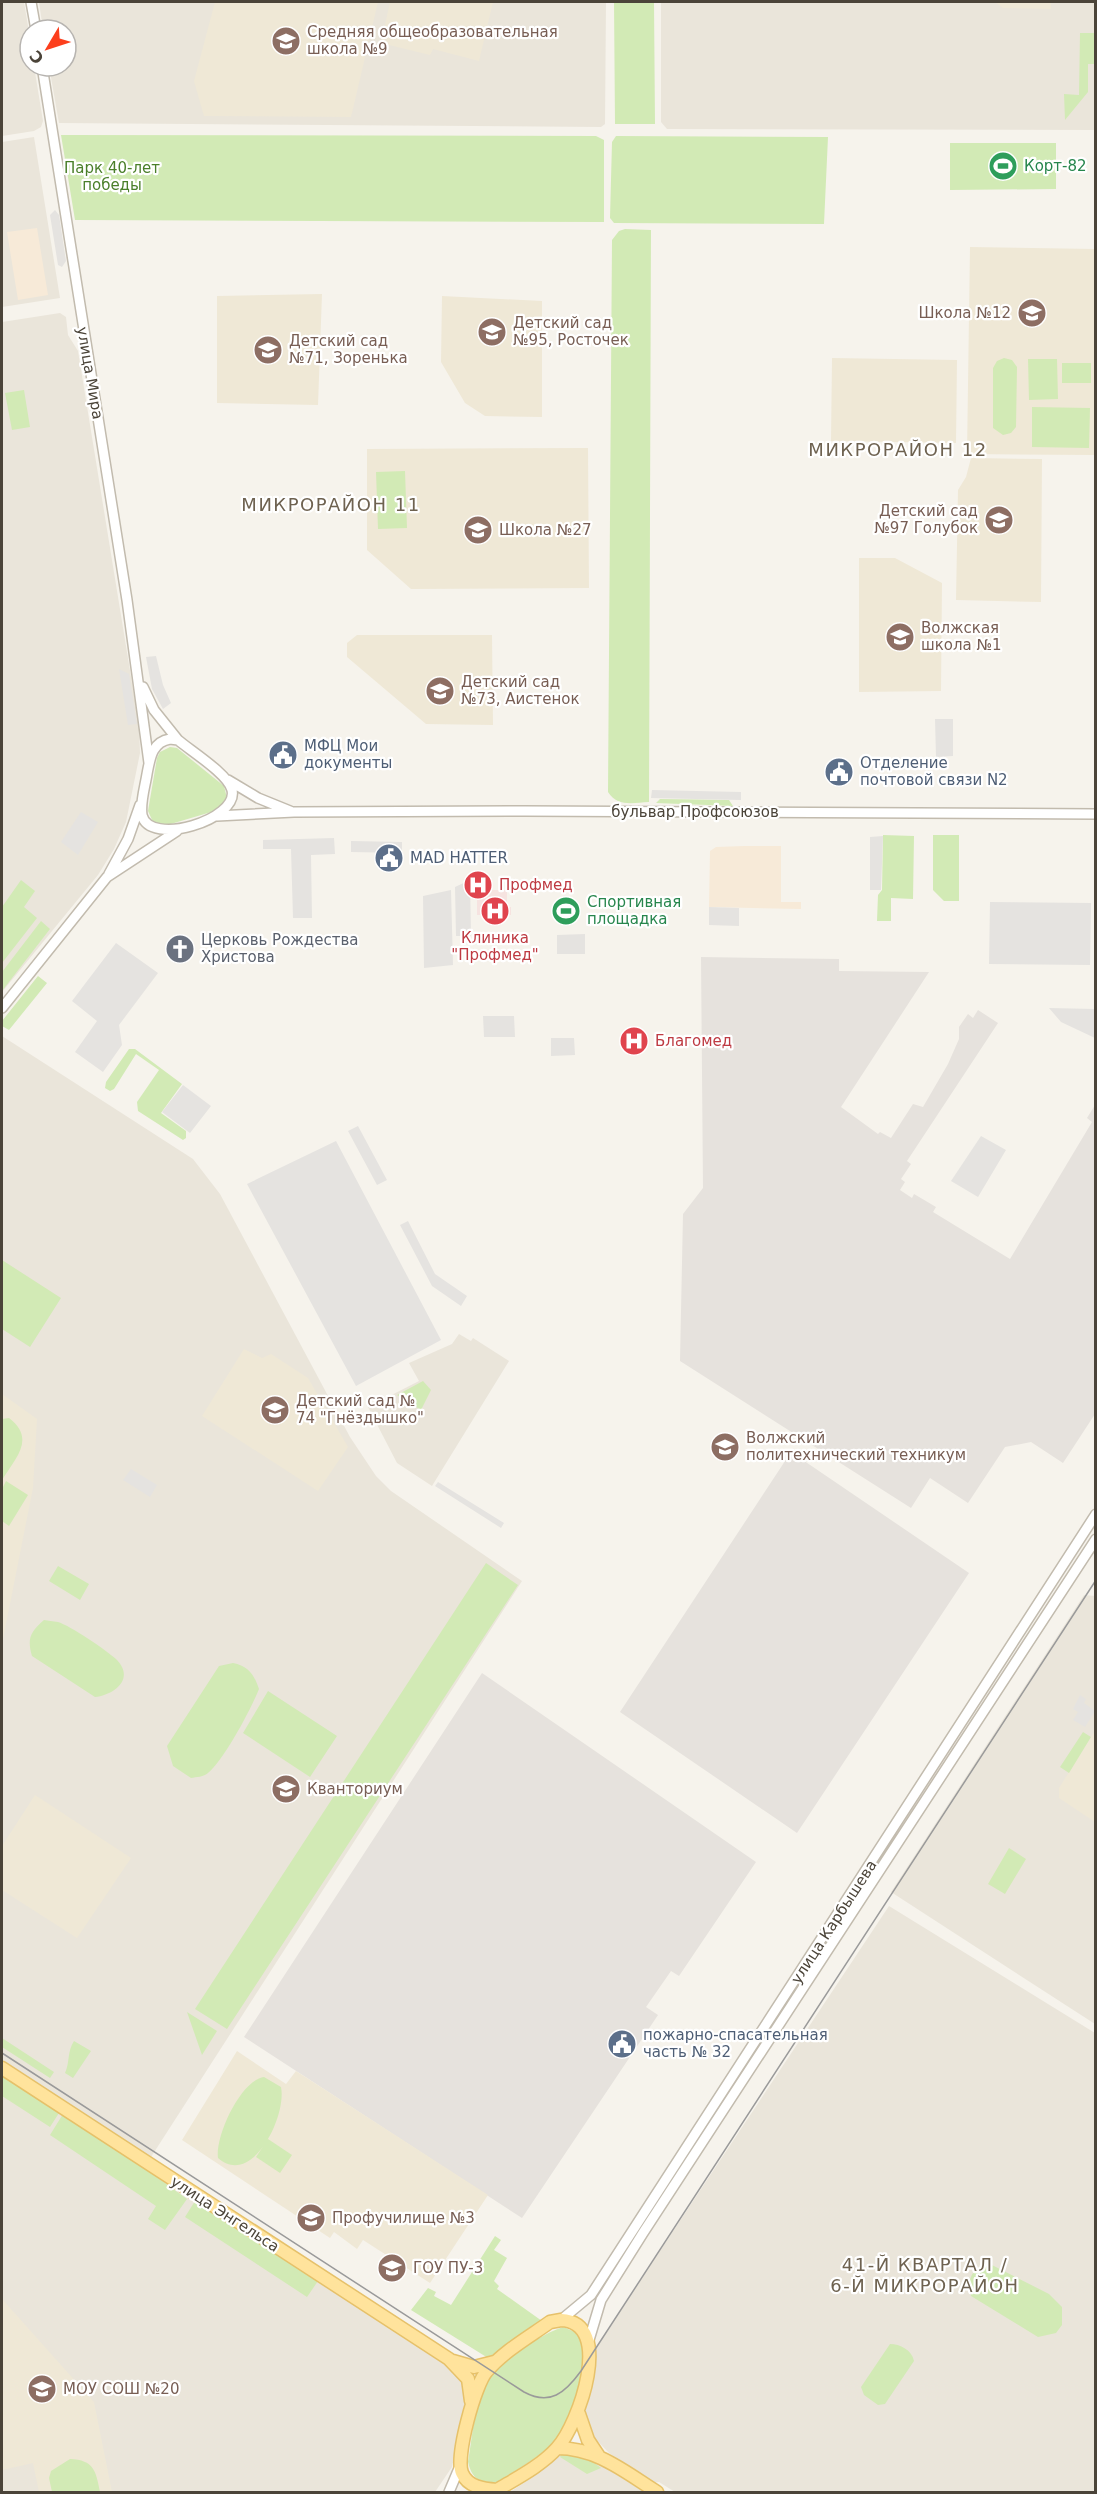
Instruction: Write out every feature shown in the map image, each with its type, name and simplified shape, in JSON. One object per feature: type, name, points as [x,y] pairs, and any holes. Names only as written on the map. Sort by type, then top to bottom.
[{"type":"main road","name":"улица Энгельса","points":[[2,2068],[449,2359],[468,2379],[471,2401]]},
{"type":"main road","points":[[561,2320],[578,2325],[589,2340]]},
{"type":"main road","name":"улица Карбышева","points":[[561,2320],[550,2322],[496,2361],[485,2372],[471,2401],[460,2466],[467,2480],[476,2487],[495,2491],[557,2448],[579,2414],[589,2358],[589,2340]]},
{"type":"main road","name":"улица Энгельса","points":[[449,2359],[474,2367],[496,2361]]},
{"type":"main road","points":[[579,2414],[588,2440],[598,2455]]},
{"type":"main road","points":[[557,2448],[584,2450],[598,2455],[657,2493]]},
{"type":"street","points":[[31,2],[34,18]]},
{"type":"street","name":"улица Мира","points":[[44,78],[139,680],[149,763]]},
{"type":"street","name":"улица Мира","points":[[139,680],[154,710],[177,740]]},
{"type":"street","points":[[2,1008],[107,877],[128,839],[142,800],[154,747],[162,740],[177,740],[226,779],[232,790],[232,799],[217,816],[179,829],[107,877]]},
{"type":"street","name":"бульвар Профсоюзов","points":[[226,779],[258,798],[294,812]]},
{"type":"street","points":[[142,800],[142,817],[149,825],[160,830],[179,829]]},
{"type":"street","name":"бульвар Профсоюзов","points":[[217,816],[294,812],[1095,814]]},
{"type":"street","name":"улица Карбышева","points":[[561,2320],[591,2295],[1095,1514]]},
{"type":"street","name":"улица Карбышева","points":[[589,2340],[601,2300],[643,2233],[1095,1539]]},
{"type":"street","name":"улица Карбышева","points":[[449,2493],[460,2466]]},
{"type":"shaded area","points":[[2,2],[24,2],[27,18],[18,18],[18,78],[36,78],[43,121],[41,127],[34,131],[2,136]]},
{"type":"shaded area","points":[[39,2],[606,2],[605,124],[601,127],[59,123],[51,78],[78,78],[78,18],[41,18]]},
{"type":"shaded area","name":"Средняя общеобразовательная школа №9","points":[[215,2],[378,2],[351,117],[204,116],[194,81]]},
{"type":"shaded area","points":[[390,2],[493,2],[479,61],[433,49],[430,55],[381,43]]},
{"type":"shaded area","points":[[661,2],[1095,2],[1095,130],[667,129],[661,122]]},
{"type":"shaded area","points":[[995,2],[1051,2],[1051,9],[1003,8]]},
{"type":"shaded area","points":[[34,137],[60,298],[2,307],[2,142]]},
{"type":"shaded area","points":[[55,210],[59,215],[66,261],[62,267],[58,265],[50,215]]},
{"type":"shaded area","points":[[37,228],[48,295],[18,300],[7,232]]},
{"type":"shaded area","name":"Школа №12","points":[[970,247],[1095,249],[1095,455],[967,454]]},
{"type":"shaded area","name":"Детский сад №71, Зоренька","points":[[322,294],[318,405],[217,403],[217,296]]},
{"type":"shaded area","name":"Детский сад №95, Росточек","points":[[442,296],[542,301],[542,417],[485,416],[465,403],[441,362]]},
{"type":"shaded area","points":[[60,313],[66,317],[68,335],[78,351],[139,726],[140,753],[126,822],[114,849],[98,875],[2,992],[2,322]]},
{"type":"shaded area","points":[[832,358],[957,360],[956,443],[831,441]]},
{"type":"shaded area","name":"Школа №27","points":[[588,448],[589,588],[411,589],[367,550],[367,449]]},
{"type":"shaded area","name":"Детский сад №97 Голубок","points":[[971,458],[1042,459],[1041,602],[956,600],[958,490],[966,477]]},
{"type":"shaded area","name":"Волжская школа №1","points":[[859,558],[895,558],[942,583],[941,691],[859,692]]},
{"type":"shaded area","name":"Детский сад №73, Аистенок","points":[[357,635],[492,635],[493,725],[426,724],[347,657],[347,643]]},
{"type":"shaded area","points":[[156,656],[163,685],[171,703],[163,709],[152,689],[146,657]]},
{"type":"shaded area","points":[[119,669],[129,674],[137,724],[128,725]]},
{"type":"shaded area","points":[[935,719],[953,719],[953,756],[936,757]]},
{"type":"shaded area","points":[[652,790],[741,792],[741,800],[651,798]]},
{"type":"shaded area","points":[[81,812],[98,822],[78,855],[61,842]]},
{"type":"shaded area","points":[[883,836],[881,890],[870,890],[870,837]]},
{"type":"shaded area","points":[[334,838],[335,854],[311,855],[312,918],[293,918],[291,849],[263,849],[263,840]]},
{"type":"shaded area","points":[[351,841],[402,842],[402,853],[351,852]]},
{"type":"shaded area","points":[[781,846],[781,902],[801,902],[801,909],[709,907],[710,851],[716,847]]},
{"type":"shaded area","points":[[470,880],[471,936],[456,936],[455,887]]},
{"type":"shaded area","points":[[451,890],[453,965],[424,968],[423,896]]},
{"type":"shaded area","points":[[477,890],[507,890],[507,907],[511,907],[511,915],[477,915]]},
{"type":"shaded area","points":[[990,902],[1091,903],[1090,965],[989,964]]},
{"type":"shaded area","points":[[709,907],[739,908],[739,926],[709,925]]},
{"type":"shaded area","points":[[585,934],[585,954],[557,954],[557,935]]},
{"type":"shaded area","points":[[116,943],[158,973],[119,1025],[122,1045],[103,1072],[75,1052],[97,1021],[72,1001]]},
{"type":"shaded area","points":[[701,957],[839,959],[839,971],[929,972],[841,1107],[878,1134],[880,1132],[891,1138],[913,1104],[923,1107],[948,1064],[959,1039],[959,1027],[968,1014],[973,1018],[978,1010],[998,1023],[907,1161],[911,1164],[901,1179],[905,1182],[900,1190],[912,1198],[914,1194],[936,1207],[933,1212],[1010,1259],[1092,1122],[1087,1118],[1095,1105],[1095,1414],[1063,1463],[1031,1442],[1005,1447],[968,1503],[930,1478],[911,1508],[680,1361],[683,1214],[703,1188]]},
{"type":"shaded area","points":[[1049,1008],[1095,1009],[1095,1038],[1061,1022]]},
{"type":"shaded area","points":[[483,1016],[514,1016],[515,1037],[484,1037]]},
{"type":"shaded area","points":[[2,1036],[193,1159],[220,1194],[350,1437],[376,1476],[391,1491],[522,1581],[151,2157],[2,2061]]},
{"type":"shaded area","points":[[551,1038],[574,1038],[575,1055],[551,1056]]},
{"type":"shaded area","points":[[183,1085],[211,1106],[190,1133],[162,1112]]},
{"type":"shaded area","points":[[358,1126],[387,1180],[377,1185],[348,1131]]},
{"type":"shaded area","points":[[981,1136],[1006,1150],[978,1197],[951,1181]]},
{"type":"shaded area","points":[[336,1141],[441,1340],[356,1386],[247,1184]]},
{"type":"shaded area","points":[[408,1221],[435,1274],[467,1296],[461,1306],[432,1286],[400,1225]]},
{"type":"shaded area","points":[[459,1334],[471,1341],[473,1338],[509,1361],[432,1486],[397,1463],[368,1407],[419,1381],[409,1363],[452,1344]]},
{"type":"shaded area","points":[[244,1349],[262,1358],[271,1354],[308,1378],[348,1447],[318,1491],[202,1416]]},
{"type":"shaded area","points":[[2,1394],[37,1419],[33,1488],[2,1644]]},
{"type":"shaded area","points":[[791,1452],[969,1573],[797,1833],[620,1712]]},
{"type":"shaded area","points":[[131,1469],[157,1485],[150,1497],[123,1480]]},
{"type":"shaded area","points":[[438,1482],[504,1523],[501,1528],[435,1486]]},
{"type":"shaded area","points":[[1084,1595],[1095,1596],[1095,2024],[891,1892]]},
{"type":"shaded area","points":[[482,1673],[756,1862],[679,1976],[671,1971],[646,2007],[658,2015],[522,2218],[244,2037]]},
{"type":"shaded area","points":[[1080,1695],[1086,1699],[1084,1703],[1095,1711],[1085,1727],[1073,1720],[1078,1712],[1073,1709]]},
{"type":"shaded area","points":[[1095,1731],[1095,1822],[1059,1798],[1059,1788]]},
{"type":"shaded area","points":[[35,1795],[131,1858],[77,1938],[2,1890],[2,1846]]},
{"type":"shaded area","points":[[889,1906],[1095,2033],[1095,2492],[675,2492],[659,2482],[653,2483],[609,2453],[590,2433],[584,2413],[596,2347]]},
{"type":"shaded area","points":[[237,2051],[286,2084],[296,2071],[488,2195],[430,2283],[363,2240],[357,2249],[334,2232],[330,2238],[182,2140]]},
{"type":"shaded area","points":[[2,2074],[450,2367],[466,2386],[467,2394],[452,2467],[435,2492],[2,2492]]},
{"type":"shaded area","name":"МОУ СОШ №20","points":[[2,2299],[94,2402],[112,2492],[39,2492],[33,2463],[2,2470]]},
{"type":"shaded area","points":[[560,2453],[590,2458],[644,2492],[510,2492],[533,2477],[542,2466]]},
{"type":"green space","points":[[614,2],[654,2],[655,124],[615,124]]},
{"type":"green space","points":[[1080,33],[1095,33],[1095,64],[1088,64],[1088,92],[1065,120],[1064,94],[1079,95]]},
{"type":"green space","name":"Парк 40-лет победы","points":[[61,135],[596,136],[604,140],[604,222],[75,220]]},
{"type":"green space","points":[[616,136],[828,137],[824,224],[614,223],[610,218],[612,142]]},
{"type":"green space","name":"Корт-82","points":[[950,143],[1056,143],[1056,189],[950,190]]},
{"type":"green space","points":[[625,229],[651,230],[649,802],[631,803],[616,800],[608,792],[612,240],[619,231]]},
{"type":"green space","points":[[1004,358],[1012,360],[1017,367],[1016,427],[1011,433],[1003,435],[993,428],[993,368],[997,361]]},
{"type":"green space","points":[[1028,359],[1057,359],[1058,399],[1029,400]]},
{"type":"green space","points":[[1062,363],[1091,363],[1091,383],[1062,383]]},
{"type":"green space","points":[[24,390],[30,427],[12,430],[5,393]]},
{"type":"green space","points":[[1032,407],[1090,408],[1089,448],[1032,447]]},
{"type":"green space","points":[[405,471],[407,528],[378,529],[376,472]]},
{"type":"green space","points":[[170,747],[177,748],[224,786],[227,798],[218,810],[164,826],[153,822],[148,811],[157,758],[160,752]]},
{"type":"green space","points":[[660,799],[729,800],[733,806],[656,803]]},
{"type":"green space","points":[[883,835],[914,836],[913,899],[891,898],[891,921],[877,921],[878,895],[882,890]]},
{"type":"green space","points":[[933,835],[959,835],[959,901],[944,901],[933,890]]},
{"type":"green space","points":[[21,880],[35,891],[24,907],[37,918],[2,963],[2,907]]},
{"type":"green space","points":[[41,921],[50,929],[2,991],[2,972]]},
{"type":"green space","points":[[38,976],[47,983],[9,1030],[2,1026],[2,1021]]},
{"type":"green space","points":[[129,1049],[135,1049],[182,1084],[161,1113],[186,1131],[186,1138],[183,1140],[138,1111],[137,1102],[159,1070],[136,1054],[114,1089],[110,1091],[105,1088],[106,1082]]},
{"type":"green space","points":[[2,1260],[61,1298],[30,1347],[2,1329]]},
{"type":"green space","points":[[423,1381],[431,1390],[421,1410],[397,1395]]},
{"type":"green space","points":[[9,1418],[21,1433],[22,1441],[17,1456],[2,1480],[2,1419]]},
{"type":"green space","points":[[6,1481],[28,1495],[9,1526],[2,1521],[2,1489]]},
{"type":"green space","points":[[486,1563],[518,1585],[227,2029],[195,2009]]},
{"type":"green space","points":[[58,1566],[89,1584],[80,1600],[49,1581]]},
{"type":"green space","points":[[44,1620],[58,1622],[71,1628],[117,1660],[124,1674],[120,1685],[109,1693],[95,1697],[32,1656],[31,1636]]},
{"type":"green space","points":[[233,1663],[243,1666],[250,1672],[259,1689],[244,1721],[222,1757],[206,1774],[191,1778],[173,1766],[167,1746],[219,1666]]},
{"type":"green space","points":[[268,1691],[337,1736],[310,1777],[243,1733]]},
{"type":"green space","points":[[1083,1732],[1091,1737],[1069,1773],[1060,1767]]},
{"type":"green space","points":[[1009,1848],[1026,1859],[1005,1894],[988,1884]]},
{"type":"green space","points":[[187,2012],[217,2031],[202,2055]]},
{"type":"green space","points":[[2,2038],[54,2072],[50,2078],[2,2047]]},
{"type":"green space","points":[[74,2041],[91,2051],[73,2078],[65,2073]]},
{"type":"green space","points":[[2,2075],[59,2113],[50,2127],[2,2096]]},
{"type":"green space","points":[[264,2077],[281,2087],[281,2100],[273,2130],[254,2156],[243,2164],[231,2165],[218,2158],[218,2148],[225,2123],[231,2110],[247,2088],[255,2080]]},
{"type":"green space","points":[[63,2114],[187,2199],[165,2230],[148,2219],[156,2206],[50,2135]]},
{"type":"green space","points":[[268,2139],[292,2155],[280,2173],[256,2157]]},
{"type":"green space","points":[[195,2201],[318,2281],[307,2297],[185,2217]]},
{"type":"green space","points":[[495,2236],[501,2240],[494,2250],[507,2258],[494,2281],[499,2286],[497,2289],[542,2321],[488,2358],[411,2310],[428,2288],[436,2292],[434,2296],[451,2305]]},
{"type":"green space","points":[[988,2263],[1049,2294],[1062,2307],[1062,2325],[1056,2333],[1038,2337],[971,2296],[970,2280],[974,2271]]},
{"type":"green space","points":[[563,2327],[580,2337],[583,2361],[573,2408],[562,2433],[543,2452],[499,2482],[487,2483],[478,2480],[472,2473],[468,2462],[475,2415],[483,2389],[497,2369],[507,2360],[529,2344]]},
{"type":"green space","points":[[890,2344],[905,2348],[914,2361],[885,2404],[878,2405],[864,2395],[861,2387]]},
{"type":"green space","points":[[563,2452],[581,2453],[601,2468],[587,2474],[560,2457]]},
{"type":"green space","points":[[70,2459],[89,2464],[97,2478],[100,2492],[52,2492],[49,2478],[51,2471]]},
{"type":"tram line","points":[[2,2053],[524,2392],[542,2398],[556,2395],[569,2386],[581,2371],[1096,1580]]},
{"type":"place","name":"Средняя общеобразовательная школа №9","points":[[286,41]]},
{"type":"place","name":"Корт-82","points":[[1003,166]]},
{"type":"place","name":"Школа №12","points":[[1032,313]]},
{"type":"place","name":"Детский сад №95, Росточек","points":[[492,332]]},
{"type":"place","name":"Детский сад №71, Зоренька","points":[[268,350]]},
{"type":"place","name":"Детский сад №97 Голубок","points":[[999,520]]},
{"type":"place","name":"Школа №27","points":[[478,530]]},
{"type":"place","name":"Волжская школа №1","points":[[900,637]]},
{"type":"place","name":"Детский сад №73, Аистенок","points":[[440,691]]},
{"type":"place","name":"МФЦ Мои документы","points":[[283,755]]},
{"type":"place","name":"Отделение почтовой связи N2","points":[[839,772]]},
{"type":"place","name":"MAD HATTER","points":[[389,858]]},
{"type":"place","name":"Профмед","points":[[478,885]]},
{"type":"place","name":"Клиника \"Профмед\"","points":[[495,911]]},
{"type":"place","name":"Спортивная площадка","points":[[566,911]]},
{"type":"place","name":"Церковь Рождества Христова","points":[[180,949]]},
{"type":"place","name":"Благомед","points":[[634,1041]]},
{"type":"place","name":"Детский сад № 74 \"Гнёздышко\"","points":[[275,1410]]},
{"type":"place","name":"Волжский политехнический техникум","points":[[725,1447]]},
{"type":"place","name":"Кванториум","points":[[286,1789]]},
{"type":"place","name":"пожарно-спасательная часть № 32","points":[[622,2044]]},
{"type":"place","name":"Профучилище №3","points":[[311,2218]]},
{"type":"place","name":"ГОУ ПУ-3","points":[[392,2268]]},
{"type":"place","name":"МОУ СОШ №20","points":[[42,2389]]},
{"type":"district","name":"МИКРОРАЙОН 12","points":[[898,450]]},
{"type":"district","name":"МИКРОРАЙОН 11","points":[[331,505]]},
{"type":"district","name":"41-Й КВАРТАЛ / 6-Й МИКРОРАЙОН","points":[[925,2275]]}]
